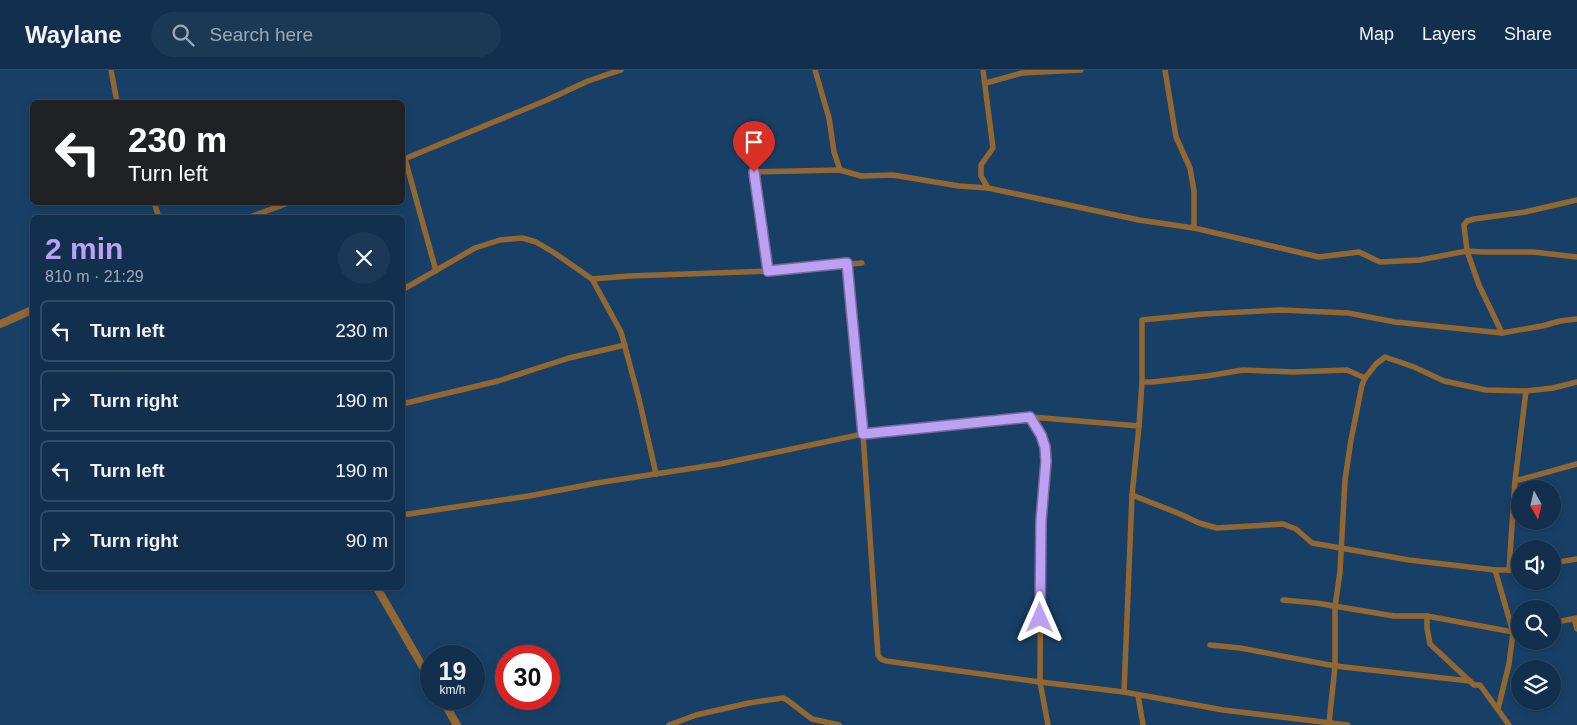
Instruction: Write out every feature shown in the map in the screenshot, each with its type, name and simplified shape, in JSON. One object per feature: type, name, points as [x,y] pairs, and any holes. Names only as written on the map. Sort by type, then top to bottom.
[{"type":"street","points":[[111,70],[117,100]]},
{"type":"street","points":[[405,159],[601,73],[621,70]]},
{"type":"street","points":[[815,70],[829,118],[834,152],[840,170]]},
{"type":"street","points":[[983,70],[993,148],[980,165],[981,176],[988,188]]},
{"type":"street","points":[[986,83],[1022,74],[1081,70]]},
{"type":"street","points":[[1165,70],[1176,137],[1190,168],[1194,191],[1194,228]]},
{"type":"street","points":[[405,162],[436,271]]},
{"type":"street","points":[[768,271],[754,172],[840,170],[861,176],[893,175],[959,186],[988,188],[1139,220],[1194,228],[1318,257],[1359,252],[1380,262],[1420,260],[1467,251],[1533,252],[1577,256]]},
{"type":"street","points":[[1502,333],[1479,285],[1467,251],[1464,225],[1467,221],[1534,210],[1577,200]]},
{"type":"street","points":[[255,215],[283,205]]},
{"type":"street","points":[[405,288],[475,248],[500,240],[522,238],[536,242],[592,279],[621,332],[639,398],[656,474]]},
{"type":"street","points":[[592,279],[768,271],[862,262]]},
{"type":"street","points":[[847,263],[863,434],[878,655],[881,659],[1124,692],[1223,710],[1312,723],[1329,722],[1348,725]]},
{"type":"street","points":[[1124,692],[1132,495],[1142,382],[1142,320],[1203,314],[1281,310],[1348,313],[1395,322],[1502,333],[1560,321],[1577,320]]},
{"type":"street","points":[[0,324],[30,311]]},
{"type":"street","points":[[405,403],[498,381],[569,358],[625,345]]},
{"type":"street","points":[[1329,722],[1335,666],[1335,607],[1340,572],[1348,460],[1362,385],[1365,378],[1376,364],[1385,357],[1414,367],[1444,381],[1486,390],[1526,392],[1577,382]]},
{"type":"street","points":[[1142,382],[1207,376],[1243,370],[1293,372],[1347,370],[1365,378]]},
{"type":"street","points":[[1515,480],[1526,392]]},
{"type":"street","points":[[1030,417],[1041,435],[1045,447],[1046,461],[1041,521],[1040,682],[1048,725]]},
{"type":"street","points":[[405,515],[720,464],[863,434],[1030,417],[1139,426]]},
{"type":"street","points":[[1519,480],[1577,464]]},
{"type":"street","points":[[1132,495],[1199,523],[1217,528],[1283,524],[1296,529],[1312,543],[1409,560],[1495,570],[1509,570],[1512,530]]},
{"type":"street","points":[[1561,562],[1577,559]]},
{"type":"street","points":[[1495,570],[1511,625]]},
{"type":"street","points":[[378,590],[420,662]]},
{"type":"street","points":[[1283,600],[1316,603],[1394,616],[1427,616],[1511,632]]},
{"type":"street","points":[[1427,616],[1430,644],[1474,685],[1480,685],[1509,725]]},
{"type":"street","points":[[1561,621],[1575,618],[1577,629]]},
{"type":"street","points":[[1210,645],[1240,648],[1335,666],[1470,681]]},
{"type":"street","points":[[1498,709],[1511,648]]},
{"type":"street","points":[[1138,695],[1143,725]]},
{"type":"street","points":[[669,725],[696,715],[776,699],[787,700],[813,722],[838,725]]},
{"type":"street","points":[[448,710],[457,725]]},
{"type":"route","points":[[754,172],[768,271],[847,263],[863,434],[1030,417],[1041,435],[1045,447],[1046,461],[1041,521],[1040,618]]}]
